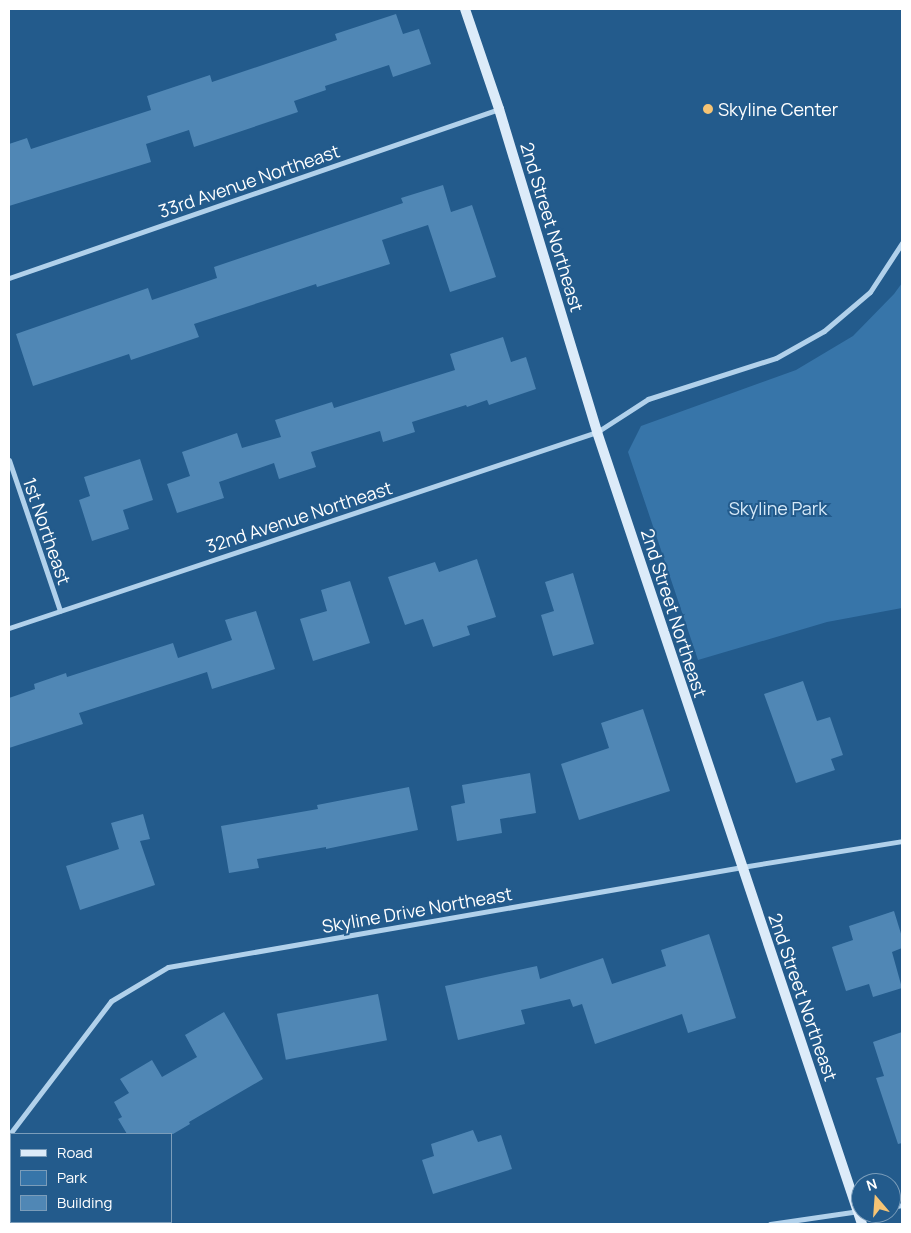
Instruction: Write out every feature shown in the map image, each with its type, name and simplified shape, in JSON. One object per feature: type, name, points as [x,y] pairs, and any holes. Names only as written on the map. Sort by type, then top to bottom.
[{"type":"street","name":"2nd Street Northeast","points":[[465,9],[499,109],[597,432],[851,1187]]},
{"type":"street","name":"33rd Avenue Northeast","points":[[9,278],[499,109]]},
{"type":"street","points":[[597,432],[648,400],[776,358],[824,331],[870,292],[902,243]]},
{"type":"street","name":"32nd Avenue Northeast","points":[[9,628],[597,432]]},
{"type":"street","name":"1st Northeast","points":[[9,460],[60,610]]},
{"type":"street","name":"Skyline Drive Northeast","points":[[11,1133],[111,1001],[168,967],[902,841]]},
{"type":"street","points":[[770,1224],[851,1212]]},
{"type":"green space","name":"Skyline Park","points":[[902,283],[902,608],[827,622],[698,660],[628,452],[641,426],[796,370],[853,336],[894,294]]},
{"type":"building","points":[[396,14],[403,34],[419,29],[431,64],[393,77],[389,65],[325,86],[326,90],[294,101],[298,112],[194,147],[189,130],[146,144],[151,162],[9,206],[9,144],[27,138],[31,149],[151,110],[147,96],[210,75],[212,82],[337,40],[335,34]]},
{"type":"building","points":[[443,185],[451,212],[472,205],[496,277],[450,292],[428,225],[382,240],[390,264],[317,287],[316,284],[194,324],[199,337],[131,360],[129,354],[33,386],[16,334],[148,288],[152,300],[217,278],[214,267],[403,203],[401,198]]},
{"type":"building","points":[[503,337],[511,362],[526,357],[536,389],[489,405],[487,400],[412,422],[415,432],[383,442],[380,431],[311,452],[316,467],[279,479],[274,463],[219,482],[224,498],[177,513],[167,484],[190,476],[182,452],[237,433],[242,448],[281,437],[275,420],[332,402],[334,408],[455,370],[450,354]]},
{"type":"building","points":[[140,459],[153,500],[123,510],[129,529],[92,541],[79,500],[90,496],[84,477]]},
{"type":"building","points":[[477,559],[496,617],[467,626],[470,635],[433,647],[423,619],[405,625],[388,577],[435,562],[439,572]]},
{"type":"building","points":[[573,573],[594,644],[553,656],[541,615],[554,611],[545,582]]},
{"type":"building","points":[[350,581],[370,643],[313,661],[300,619],[327,611],[321,590]]},
{"type":"building","points":[[256,611],[275,669],[212,689],[207,672],[79,713],[83,724],[9,748],[9,698],[35,689],[34,684],[66,673],[67,677],[173,643],[178,658],[232,640],[225,620]]},
{"type":"building","points":[[803,681],[817,721],[830,717],[843,755],[831,759],[835,770],[796,783],[764,694]]},
{"type":"building","points":[[643,709],[670,791],[579,820],[561,764],[609,748],[601,723]]},
{"type":"building","points":[[530,773],[536,813],[500,819],[502,833],[457,841],[451,806],[465,803],[462,785]]},
{"type":"building","points":[[409,787],[418,830],[326,849],[326,847],[257,859],[259,868],[229,873],[221,826],[318,809],[317,805]]},
{"type":"building","points":[[143,814],[150,839],[140,841],[155,885],[80,910],[66,866],[119,849],[111,823]]},
{"type":"building","points":[[894,911],[902,937],[902,948],[892,952],[902,988],[873,997],[869,984],[846,991],[832,947],[853,940],[849,926]]},
{"type":"building","points":[[709,934],[736,1018],[688,1033],[682,1014],[595,1044],[582,1004],[573,1007],[570,999],[521,1010],[525,1024],[458,1040],[445,986],[537,966],[540,979],[603,958],[612,984],[666,966],[661,950]]},
{"type":"building","points":[[378,994],[387,1040],[286,1060],[277,1014]]},
{"type":"building","points":[[224,1012],[263,1079],[189,1122],[190,1124],[173,1134],[126,1133],[118,1119],[122,1117],[114,1102],[129,1093],[120,1079],[152,1060],[162,1077],[197,1057],[185,1035]]},
{"type":"building","points":[[902,1032],[902,1143],[898,1144],[876,1078],[884,1076],[873,1042]]},
{"type":"building","points":[[473,1130],[478,1142],[501,1135],[512,1169],[433,1194],[422,1160],[434,1156],[431,1144]]},
{"type":"place","name":"Skyline Center","points":[[708,109]]}]
